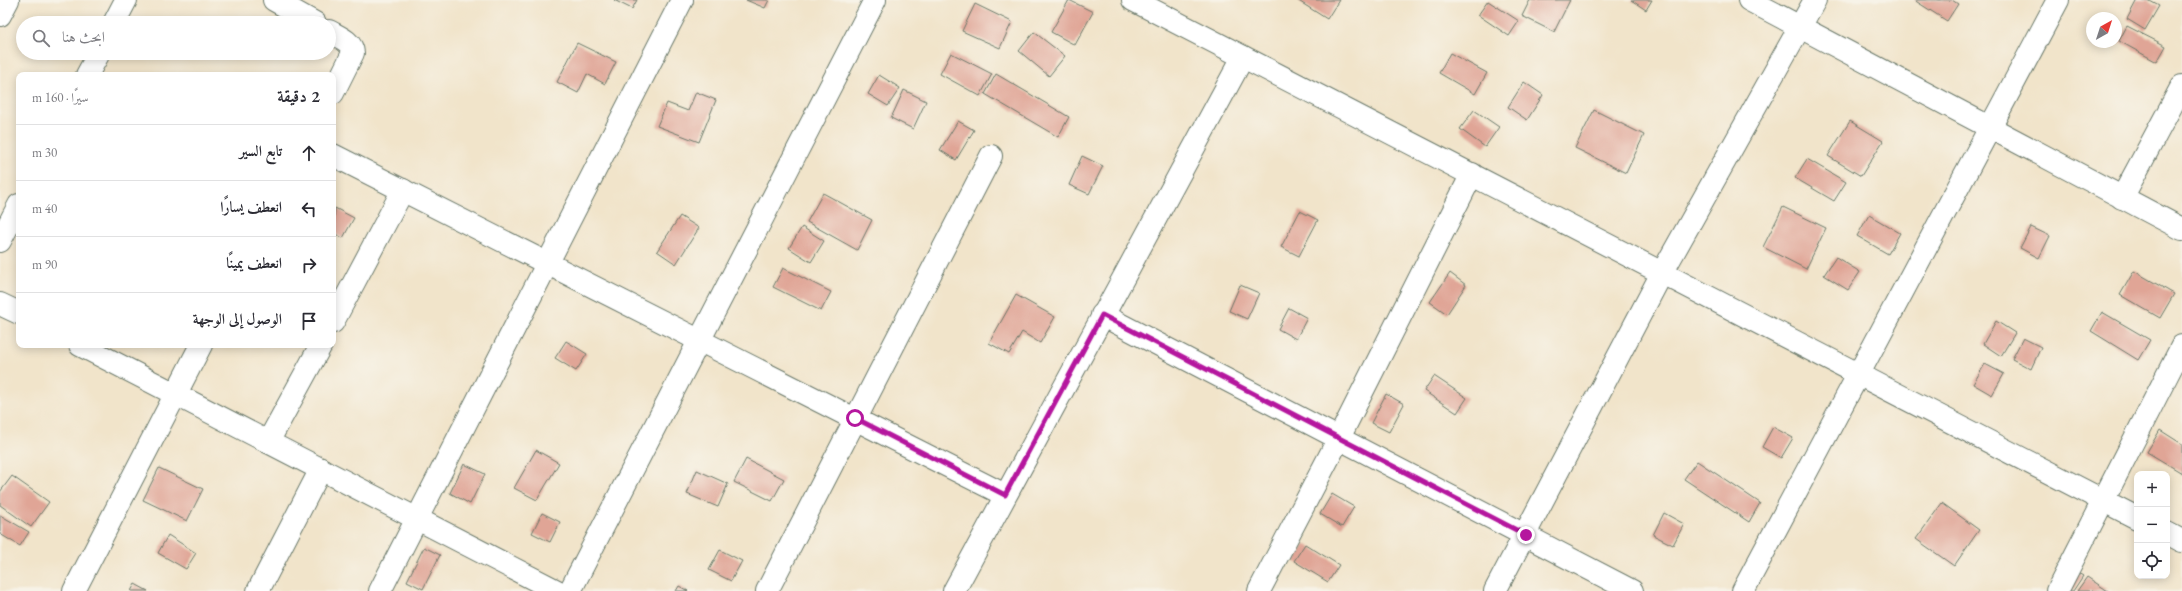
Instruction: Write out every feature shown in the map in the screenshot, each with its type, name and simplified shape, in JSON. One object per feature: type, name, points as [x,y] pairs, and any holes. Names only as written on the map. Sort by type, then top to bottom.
[{"type":"street","points":[[0,15],[8,0]]},
{"type":"street","points":[[118,16],[126,0]]},
{"type":"street","points":[[274,0],[303,16]]},
{"type":"street","points":[[380,591],[682,0]]},
{"type":"street","points":[[570,591],[875,0]]},
{"type":"street","points":[[1133,0],[2134,516]]},
{"type":"street","points":[[1749,0],[2182,229]]},
{"type":"street","points":[[1495,591],[1526,535],[1662,273],[1815,0]]},
{"type":"street","points":[[1743,591],[1857,374],[2058,0]]},
{"type":"street","points":[[336,35],[346,40],[352,47],[353,53],[336,87]]},
{"type":"street","points":[[954,591],[1102,315],[1243,57]]},
{"type":"street","points":[[89,72],[95,60]]},
{"type":"street","points":[[2122,198],[2182,86]]},
{"type":"street","points":[[336,156],[1005,495]]},
{"type":"street","points":[[767,591],[991,156]]},
{"type":"street","points":[[1259,591],[1339,438],[1472,174]]},
{"type":"street","points":[[336,316],[403,190]]},
{"type":"street","points":[[0,241],[16,211]]},
{"type":"street","points":[[0,304],[16,312]]},
{"type":"street","points":[[1102,315],[1632,591]]},
{"type":"street","points":[[2057,591],[2182,346]]},
{"type":"street","points":[[86,348],[557,591]]},
{"type":"street","points":[[74,591],[200,348]]},
{"type":"street","points":[[268,442],[318,348]]},
{"type":"street","points":[[258,591],[321,469]]},
{"type":"street","points":[[2170,535],[2182,541]]},
{"type":"building","points":[[614,0],[637,0],[632,9]]},
{"type":"building","points":[[746,0],[769,0],[765,8]]},
{"type":"building","points":[[1069,0],[1093,12],[1075,45],[1051,32]]},
{"type":"building","points":[[1297,0],[1339,0],[1327,19]]},
{"type":"building","points":[[1530,0],[1570,0],[1554,32],[1522,16]]},
{"type":"building","points":[[1631,0],[1652,0],[1646,10]]},
{"type":"building","points":[[1914,0],[1952,0],[1958,4],[1947,21]]},
{"type":"building","points":[[2137,0],[2148,0],[2159,6],[2145,30],[2127,19]]},
{"type":"building","points":[[1488,1],[1519,21],[1509,36],[1478,15]]},
{"type":"building","points":[[975,4],[1012,22],[1000,48],[962,31]]},
{"type":"building","points":[[2127,26],[2166,46],[2157,62],[2122,43],[2122,35]]},
{"type":"building","points":[[1034,32],[1065,56],[1049,76],[1019,51]]},
{"type":"building","points":[[577,43],[616,62],[605,84],[587,74],[578,93],[557,82]]},
{"type":"building","points":[[951,53],[992,74],[980,96],[940,74]]},
{"type":"building","points":[[1450,53],[1487,73],[1475,94],[1439,73]]},
{"type":"building","points":[[996,74],[1069,117],[1058,137],[985,94]]},
{"type":"building","points":[[879,75],[900,88],[888,106],[868,94]]},
{"type":"building","points":[[1524,82],[1543,95],[1527,120],[1508,107]]},
{"type":"building","points":[[904,90],[926,101],[913,129],[891,118]]},
{"type":"building","points":[[696,92],[716,100],[699,142],[657,126],[667,103],[688,111]]},
{"type":"building","points":[[1474,110],[1499,127],[1485,147],[1460,129]]},
{"type":"building","points":[[1594,110],[1644,135],[1626,173],[1575,148]]},
{"type":"building","points":[[958,121],[974,130],[956,160],[940,150]]},
{"type":"building","points":[[1850,121],[1883,141],[1861,176],[1828,156]]},
{"type":"building","points":[[1082,156],[1103,166],[1089,194],[1069,185]]},
{"type":"building","points":[[1807,159],[1846,182],[1834,201],[1795,178]]},
{"type":"building","points":[[823,193],[872,220],[857,250],[807,222]]},
{"type":"building","points":[[1783,207],[1826,228],[1806,269],[1763,247]]},
{"type":"building","points":[[336,209],[354,218],[343,238],[336,234]]},
{"type":"building","points":[[1300,211],[1318,220],[1299,256],[1281,247]]},
{"type":"building","points":[[1869,215],[1900,233],[1888,254],[1857,236]]},
{"type":"building","points":[[680,216],[699,228],[676,264],[657,251]]},
{"type":"building","points":[[802,227],[824,241],[811,262],[789,248]]},
{"type":"building","points":[[2031,227],[2050,236],[2039,258],[2020,248]]},
{"type":"building","points":[[1836,257],[1860,272],[1848,290],[1824,275]]},
{"type":"building","points":[[783,268],[831,292],[821,311],[773,287]]},
{"type":"building","points":[[2134,271],[2174,294],[2160,318],[2120,295]]},
{"type":"building","points":[[1450,273],[1466,285],[1447,314],[1430,302]]},
{"type":"building","points":[[1240,285],[1259,293],[1247,319],[1229,311]]},
{"type":"building","points":[[1016,295],[1055,317],[1040,343],[1022,332],[1009,354],[989,343]]},
{"type":"building","points":[[1289,308],[1307,318],[1296,339],[1278,329]]},
{"type":"building","points":[[2102,312],[2150,340],[2138,360],[2091,331]]},
{"type":"building","points":[[1996,321],[2015,333],[2001,356],[1983,344]]},
{"type":"building","points":[[2023,338],[2041,347],[2031,369],[2012,359]]},
{"type":"building","points":[[566,341],[587,354],[576,371],[555,358]]},
{"type":"building","points":[[1985,364],[2004,374],[1992,395],[1973,384]]},
{"type":"building","points":[[1434,376],[1467,398],[1457,413],[1424,391]]},
{"type":"building","points":[[1386,394],[1404,404],[1389,432],[1371,423]]},
{"type":"building","points":[[1773,427],[1793,438],[1781,458],[1762,447]]},
{"type":"building","points":[[2160,430],[2182,444],[2182,473],[2147,452]]},
{"type":"building","points":[[536,450],[559,463],[537,500],[514,488]]},
{"type":"building","points":[[746,459],[784,479],[772,501],[734,482]]},
{"type":"building","points":[[1697,461],[1760,503],[1749,522],[1684,479]]},
{"type":"building","points":[[464,464],[485,474],[470,504],[450,493]]},
{"type":"building","points":[[159,468],[203,489],[187,521],[143,500]]},
{"type":"building","points":[[697,470],[728,484],[718,507],[687,494]]},
{"type":"building","points":[[12,476],[49,502],[31,527],[0,505],[0,492]]},
{"type":"building","points":[[1332,494],[1354,507],[1342,527],[1320,514]]},
{"type":"building","points":[[1942,503],[1979,530],[1954,566],[1916,539]]},
{"type":"building","points":[[542,513],[560,522],[550,542],[532,533]]},
{"type":"building","points":[[1664,513],[1684,524],[1673,545],[1653,535]]},
{"type":"building","points":[[0,515],[29,532],[20,546],[0,534]]},
{"type":"building","points":[[168,535],[196,553],[186,569],[158,553]]},
{"type":"building","points":[[1305,544],[1339,565],[1328,582],[1294,561]]},
{"type":"building","points":[[424,547],[440,555],[423,589],[407,581]]},
{"type":"building","points":[[720,550],[742,561],[731,581],[709,570]]},
{"type":"building","points":[[2066,565],[2083,576],[2073,591],[2061,591]]},
{"type":"building","points":[[2087,577],[2108,591],[2077,591]]},
{"type":"building","points":[[135,584],[148,591],[131,591]]},
{"type":"building","points":[[679,586],[688,591],[676,591]]},
{"type":"route","points":[[855,418],[1005,495],[1102,315],[1526,535]]}]
